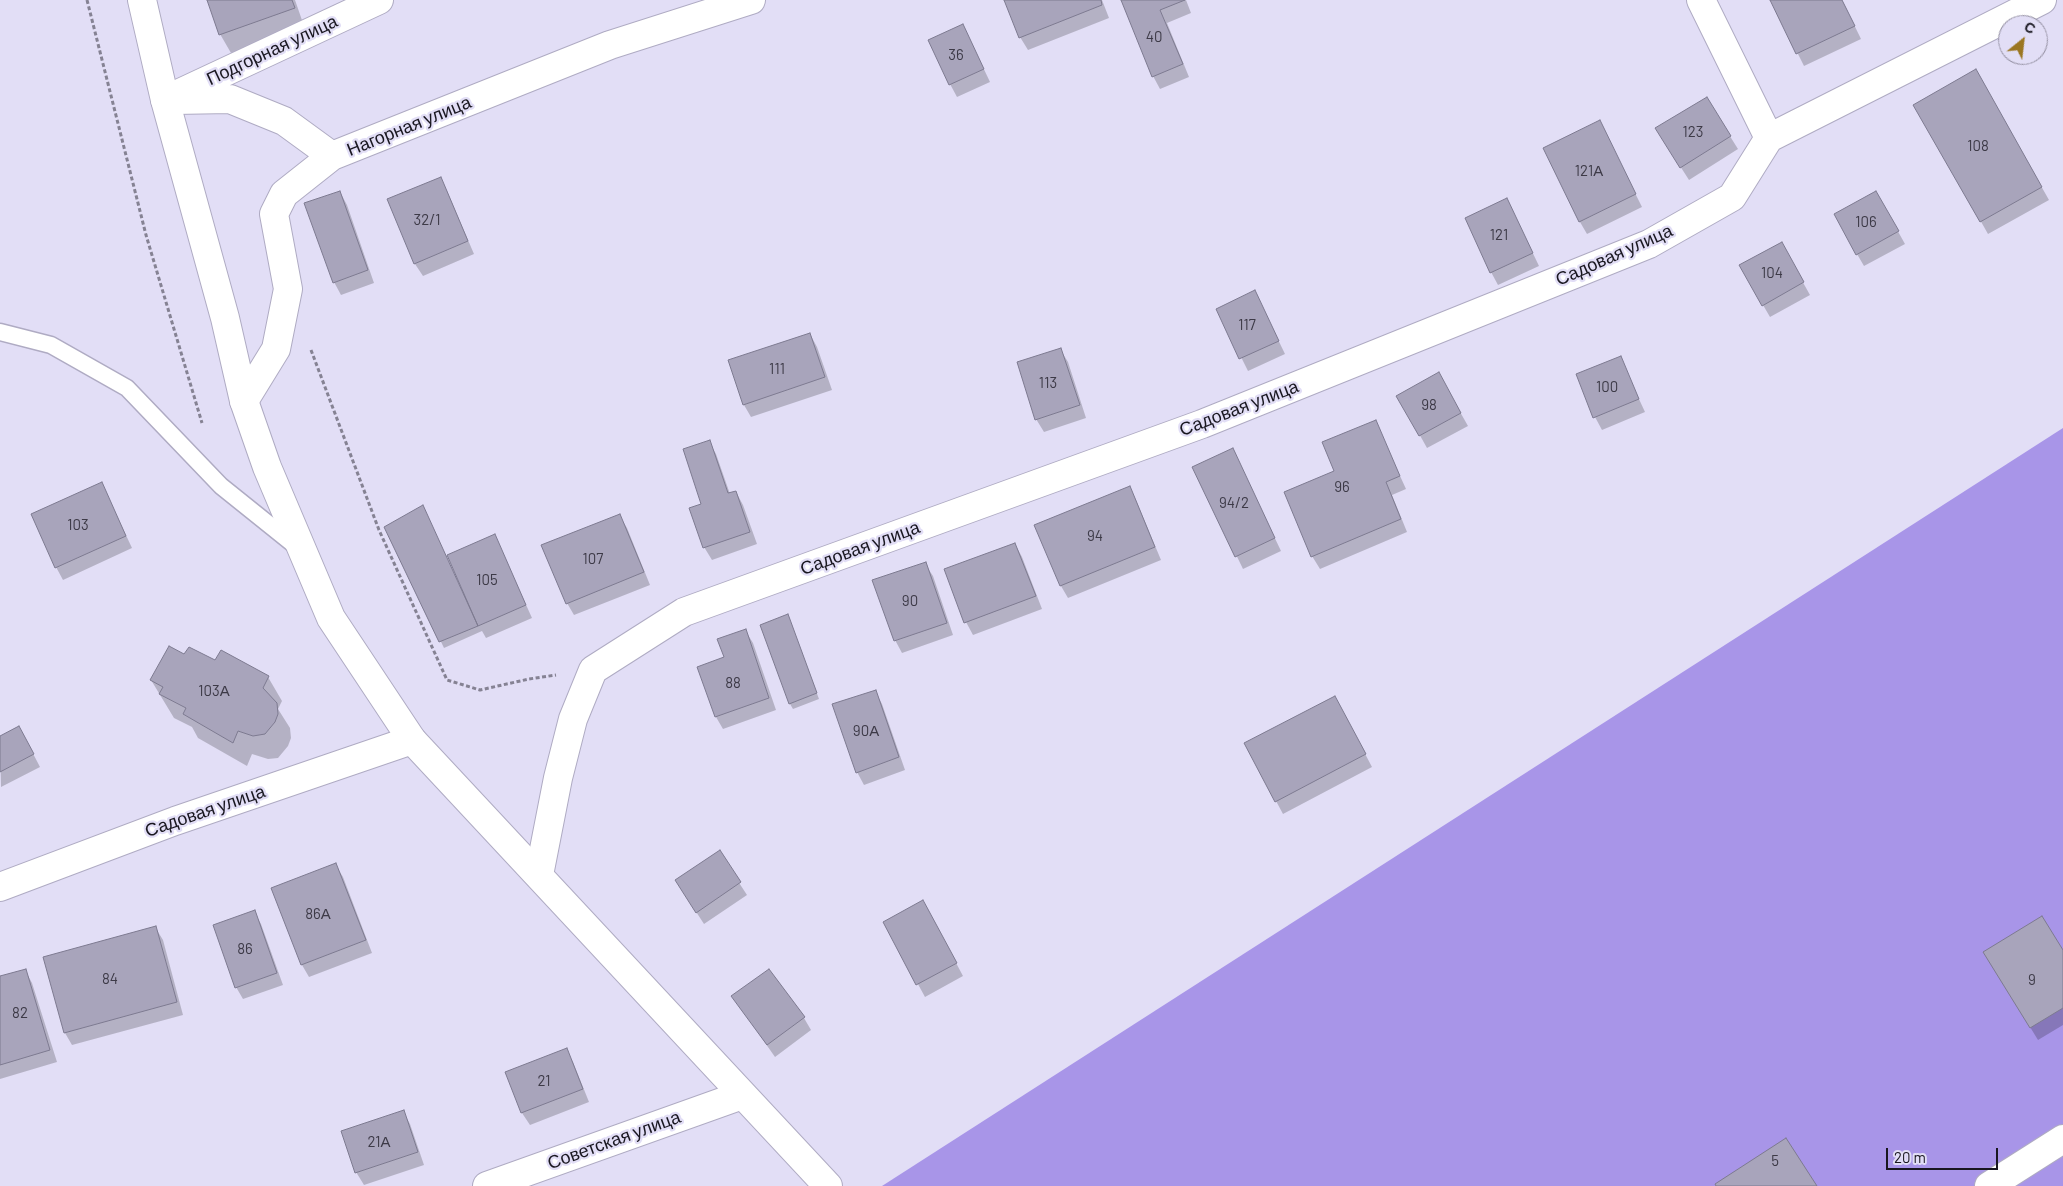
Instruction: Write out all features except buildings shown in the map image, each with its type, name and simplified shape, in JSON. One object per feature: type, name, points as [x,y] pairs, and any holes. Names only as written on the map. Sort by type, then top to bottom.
[{"type":"street","points":[[142,0],[165,100],[225,318],[244,402],[267,467],[331,618],[412,740],[828,1186]]},
{"type":"street","name":"Подгорная улица","points":[[165,100],[379,0]]},
{"type":"street","name":"Нагорная улица","points":[[244,402],[276,349],[288,289],[274,214],[284,194],[332,156],[610,45],[751,0]]},
{"type":"street","points":[[1701,0],[1769,138],[2042,0]]},
{"type":"street","points":[[165,100],[230,99],[284,121],[332,156]]},
{"type":"street","name":"Садовая улица","points":[[593,670],[684,612],[1202,424],[1649,244],[1732,196],[1769,138]]},
{"type":"street","points":[[539,875],[558,778],[571,727],[593,670]]},
{"type":"street","name":"Садовая улица","points":[[0,887],[175,821],[412,740]]},
{"type":"street","name":"Советская улица","points":[[487,1186],[742,1095]]},
{"type":"street","points":[[1989,1186],[2063,1139]]},
{"type":"lane","points":[[0,332],[52,345],[127,388],[221,486],[302,551]]},
{"type":"path","points":[[87,0],[146,235],[204,430]]},
{"type":"path","points":[[309,344],[379,530],[447,680],[480,690],[529,679],[593,670]]},
{"type":"shaded area","points":[[2063,428],[2063,1186],[882,1186]]}]
